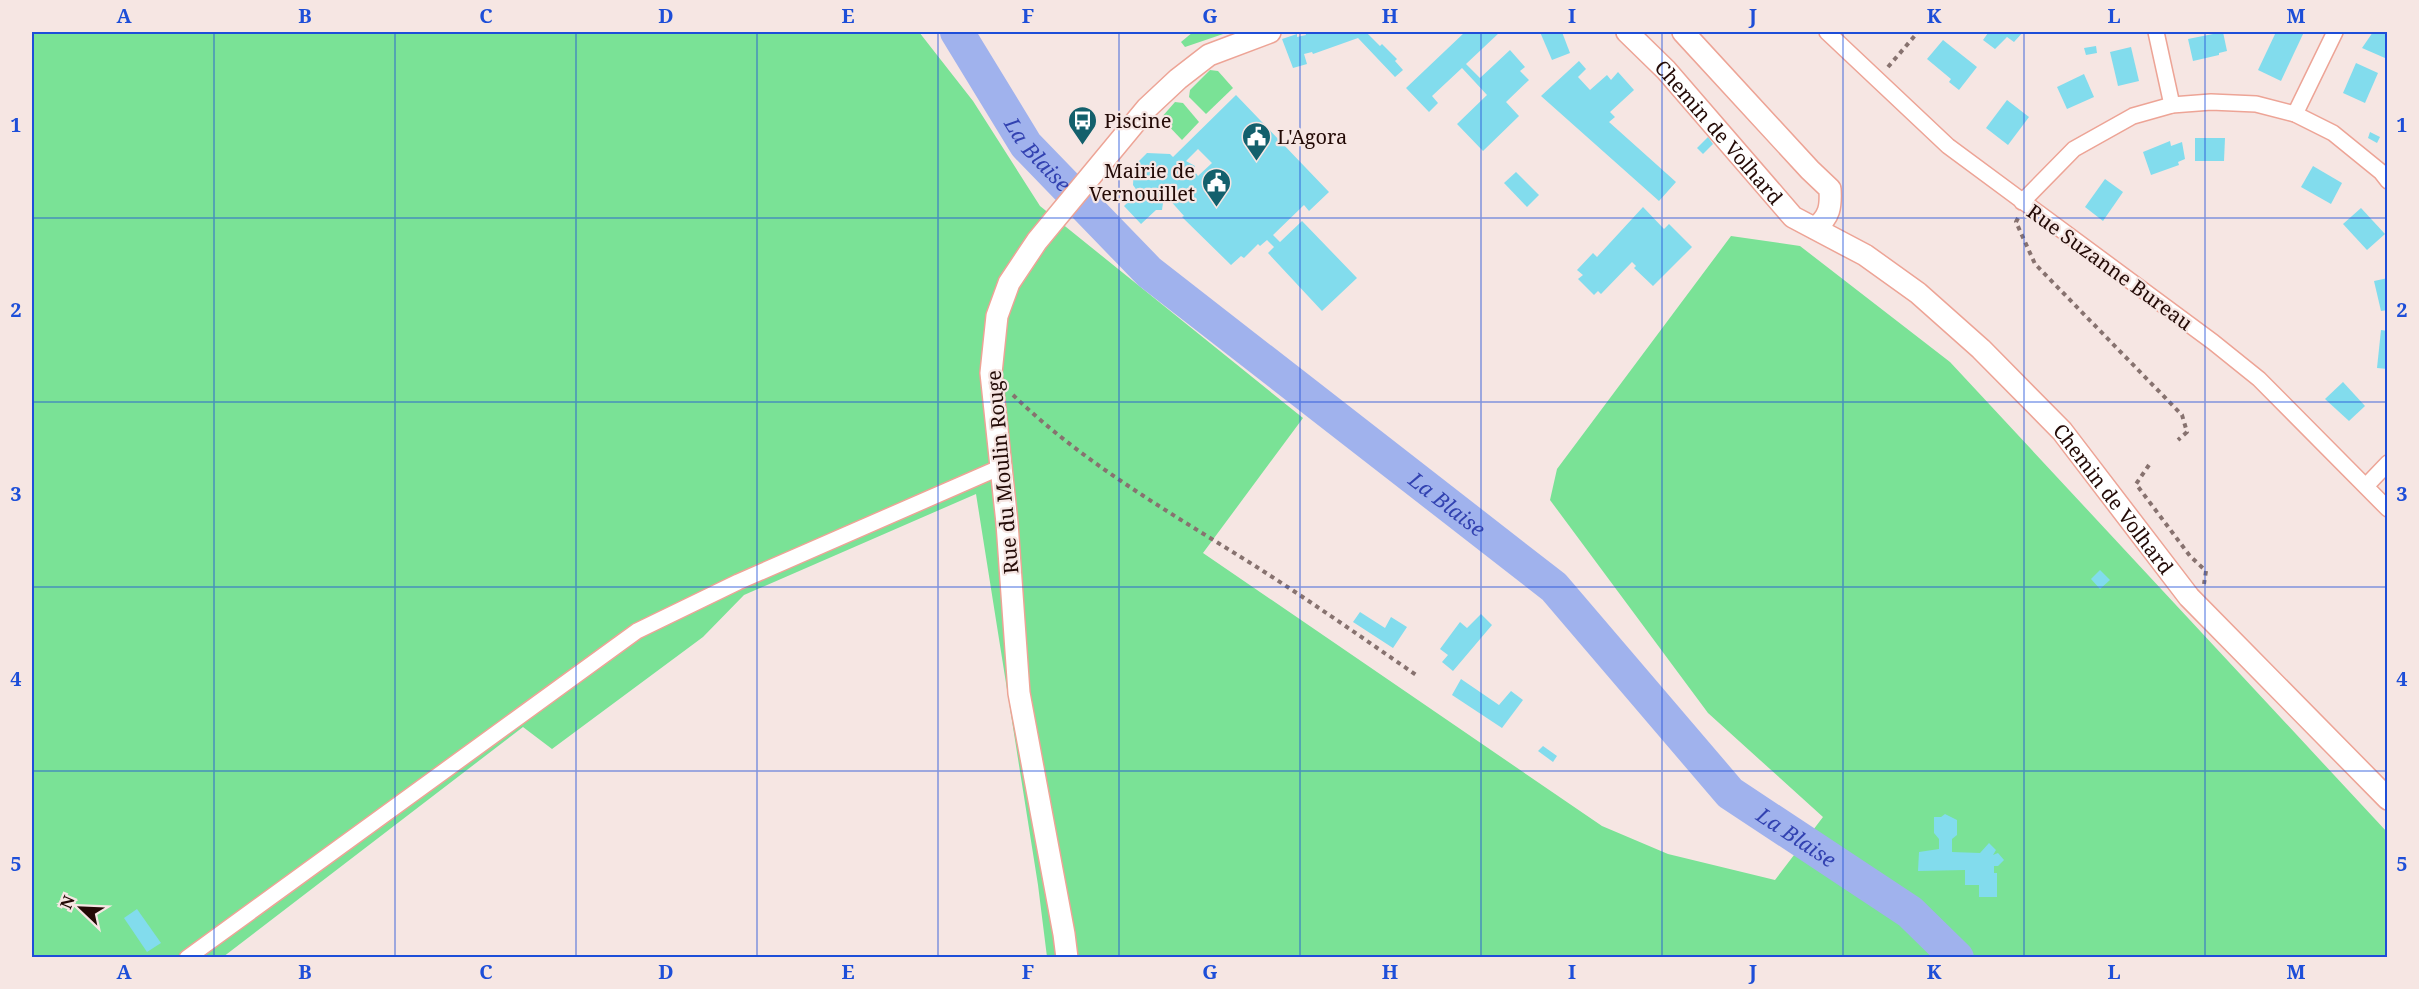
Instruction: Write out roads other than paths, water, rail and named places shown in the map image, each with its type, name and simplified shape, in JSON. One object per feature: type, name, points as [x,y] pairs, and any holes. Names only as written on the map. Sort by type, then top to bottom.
[{"type":"street","name":"Rue du Moulin Rouge","points":[[1067,957],[1019,693],[1007,523],[991,373],[997,316],[1009,283],[1037,240],[1147,108],[1178,79],[1209,55],[1270,32]]},
{"type":"street","name":"Chemin de Volhard","points":[[1627,32],[1666,70],[1793,217],[1865,255],[1918,294],[1989,357],[2062,430],[2189,597],[2388,799]]},
{"type":"street","name":"Chemin de Volhard","points":[[1683,32],[1830,189],[1831,206],[1825,220],[1815,228]]},
{"type":"street","name":"Rue Suzanne Bureau","points":[[1827,32],[1948,146],[2213,342],[2259,379],[2388,509]]},
{"type":"street","points":[[2156,32],[2172,105]]},
{"type":"street","points":[[2295,114],[2335,32]]},
{"type":"street","points":[[2022,202],[2074,149],[2133,116],[2172,105],[2211,102],[2256,104],[2295,114],[2333,133],[2381,172],[2388,182]]},
{"type":"street","points":[[2366,486],[2388,463]]},
{"type":"street","points":[[187,957],[637,631],[738,582],[1001,467]]},
{"type":"waterway","name":"La Blaise","points":[[957,32],[1026,145],[1149,272],[1554,587],[1730,793],[1910,912],[1957,958]]},
{"type":"place","name":"Piscine","points":[[1083,146]]},
{"type":"place","name":"L'Agora","points":[[1256,162]]},
{"type":"place","name":"Mairie de Vernouillet","points":[[1216,208]]}]
